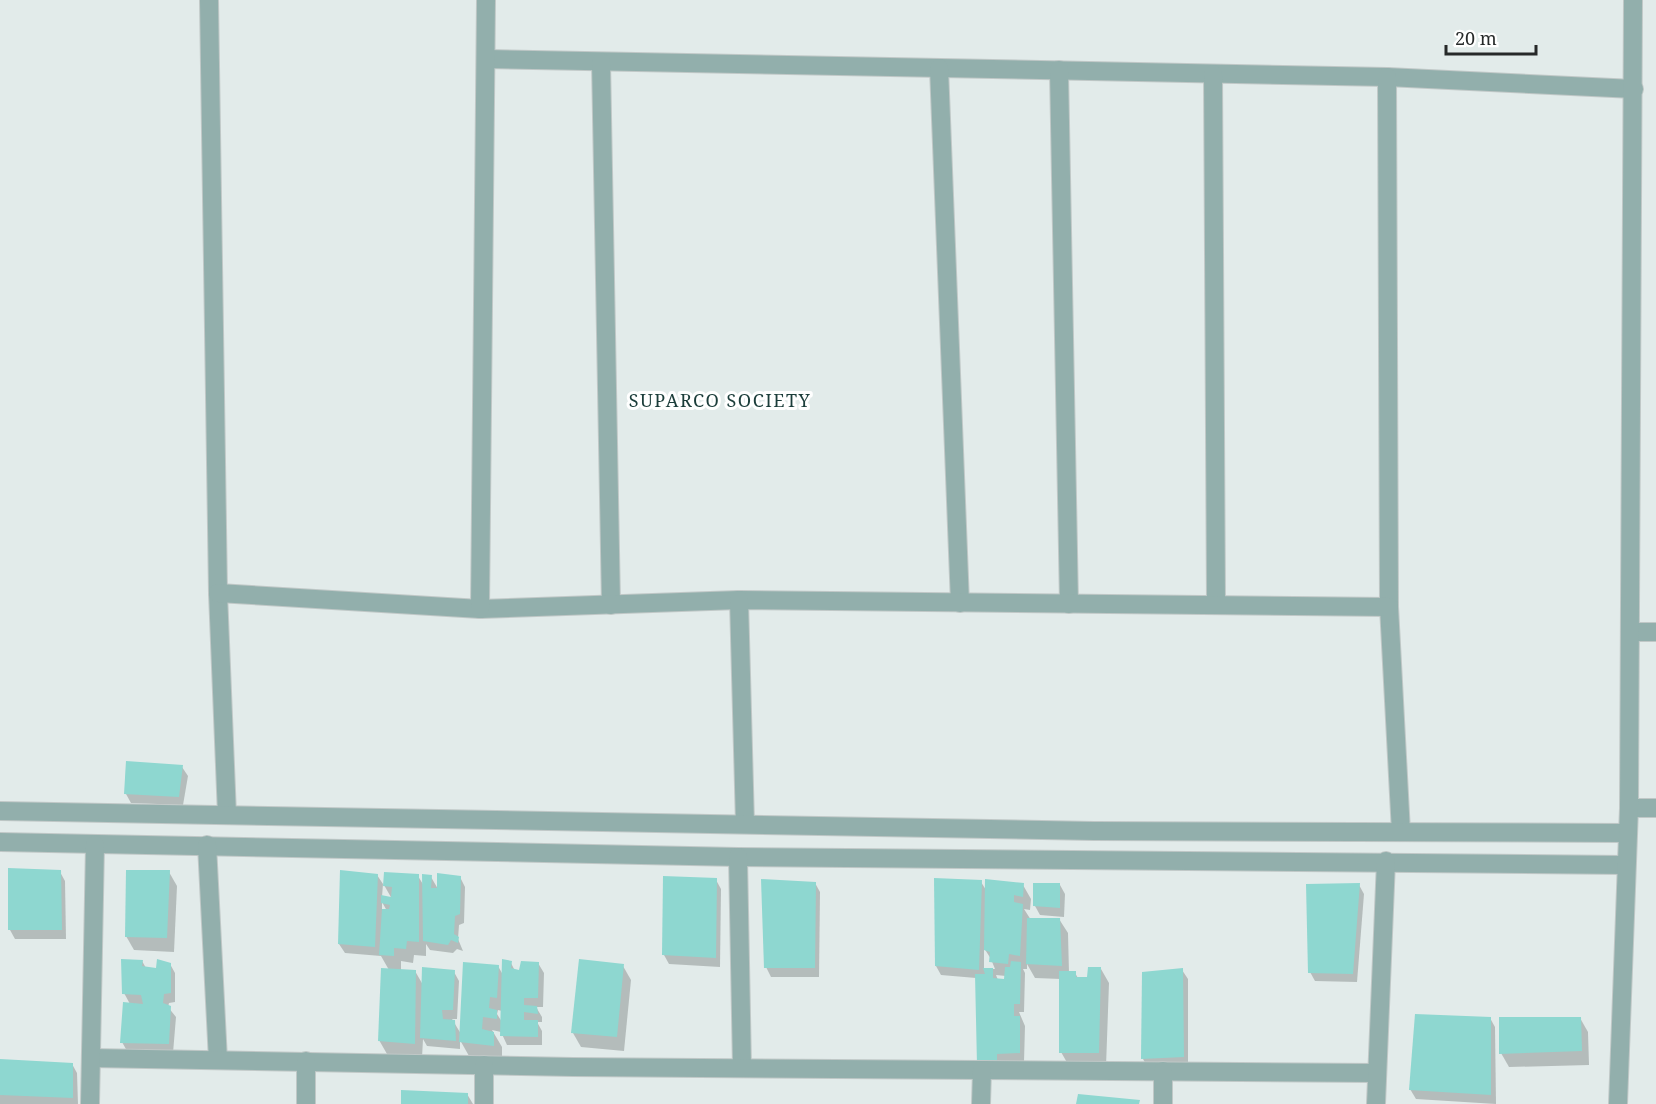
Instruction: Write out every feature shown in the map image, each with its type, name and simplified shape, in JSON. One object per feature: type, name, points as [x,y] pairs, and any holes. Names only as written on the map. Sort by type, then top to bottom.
[{"type":"street","points":[[209,0],[218,592],[227,814]]},
{"type":"street","points":[[480,609],[486,0]]},
{"type":"street","points":[[1618,1104],[1629,808],[1633,0]]},
{"type":"street","points":[[487,59],[1387,78],[1634,89]]},
{"type":"street","points":[[602,62],[611,605]]},
{"type":"street","points":[[939,68],[960,603]]},
{"type":"street","points":[[1059,70],[1069,604]]},
{"type":"street","points":[[1214,74],[1216,605]]},
{"type":"street","points":[[1387,78],[1389,607],[1401,832]]},
{"type":"street","points":[[218,592],[480,609],[739,600],[1389,607]]},
{"type":"street","points":[[739,600],[745,824]]},
{"type":"street","points":[[1630,632],[1656,632]]},
{"type":"street","points":[[1629,808],[1656,808]]},
{"type":"street","points":[[0,811],[1094,831],[1627,833]]},
{"type":"street","points":[[0,842],[738,857],[1386,861],[1626,865]]},
{"type":"street","points":[[90,1104],[95,845]]},
{"type":"street","points":[[207,845],[218,1060]]},
{"type":"street","points":[[738,857],[742,1068]]},
{"type":"street","points":[[1376,1104],[1386,861]]},
{"type":"street","points":[[91,1058],[484,1065],[1376,1073]]},
{"type":"street","points":[[306,1061],[306,1104]]},
{"type":"street","points":[[484,1065],[484,1104]]},
{"type":"street","points":[[981,1104],[982,1070]]},
{"type":"street","points":[[1163,1071],[1163,1104]]},
{"type":"building","points":[[126,761],[183,765],[179,797],[124,794]]},
{"type":"building","points":[[8,868],[61,870],[62,930],[8,930]]},
{"type":"building","points":[[126,870],[170,870],[167,938],[125,937]]},
{"type":"building","points":[[340,870],[378,874],[375,947],[338,944]]},
{"type":"building","points":[[384,872],[419,874],[419,942],[407,941],[406,949],[394,948],[394,956],[379,955],[382,909],[389,909],[390,905],[381,903],[381,895],[391,897],[392,887],[383,886]]},
{"type":"building","points":[[437,873],[461,876],[460,914],[455,916],[454,934],[459,937],[458,943],[451,940],[448,945],[423,941],[422,874],[432,875],[431,888],[437,888]]},
{"type":"building","points":[[663,876],[717,878],[716,958],[662,955]]},
{"type":"building","points":[[934,878],[982,880],[979,970],[935,966]]},
{"type":"building","points":[[761,879],[816,882],[815,968],[764,968]]},
{"type":"building","points":[[985,879],[1024,883],[1023,897],[1014,895],[1014,902],[1023,904],[1020,956],[1009,954],[1008,964],[989,962],[990,952],[984,950]]},
{"type":"building","points":[[1033,883],[1060,883],[1060,908],[1033,906]]},
{"type":"building","points":[[1360,883],[1353,974],[1308,973],[1306,884]]},
{"type":"building","points":[[1027,918],[1060,918],[1062,966],[1026,964]]},
{"type":"building","points":[[121,959],[143,960],[142,966],[156,968],[157,959],[171,963],[171,993],[164,994],[163,1003],[171,1006],[169,1044],[120,1043],[123,1002],[143,1004],[141,995],[122,994]]},
{"type":"building","points":[[502,959],[512,961],[511,968],[519,970],[521,961],[539,962],[538,998],[524,998],[524,1005],[537,1006],[538,1014],[524,1012],[524,1020],[538,1020],[538,1037],[500,1036]]},
{"type":"building","points":[[579,959],[624,964],[617,1037],[571,1033]]},
{"type":"building","points":[[1011,961],[1021,962],[1020,1004],[1014,1004],[1014,1016],[1020,1016],[1020,1053],[997,1054],[997,1064],[977,1065],[975,974],[985,974],[983,968],[993,968],[993,978],[1004,979],[1005,967],[1010,967]]},
{"type":"building","points":[[463,962],[499,965],[497,998],[490,997],[489,1008],[497,1010],[497,1019],[483,1017],[482,1029],[494,1032],[494,1046],[459,1042]]},
{"type":"building","points":[[422,967],[455,970],[453,1010],[442,1010],[443,1019],[455,1020],[456,1041],[420,1038]]},
{"type":"building","points":[[1088,967],[1101,967],[1099,1053],[1059,1053],[1059,971],[1076,971],[1076,977],[1087,977]]},
{"type":"building","points":[[381,968],[416,970],[415,1044],[378,1041]]},
{"type":"building","points":[[1183,968],[1184,1057],[1141,1059],[1142,972]]},
{"type":"building","points":[[1415,1014],[1491,1017],[1491,1095],[1409,1090]]},
{"type":"building","points":[[1499,1017],[1581,1017],[1582,1051],[1499,1054]]},
{"type":"building","points":[[0,1059],[73,1063],[73,1098],[0,1095]]},
{"type":"building","points":[[401,1090],[468,1093],[468,1104],[401,1104]]},
{"type":"building","points":[[1078,1094],[1140,1100],[1139,1104],[1076,1104]]},
{"type":"district","name":"SUPARCO SOCIETY","points":[[720,401]]}]
